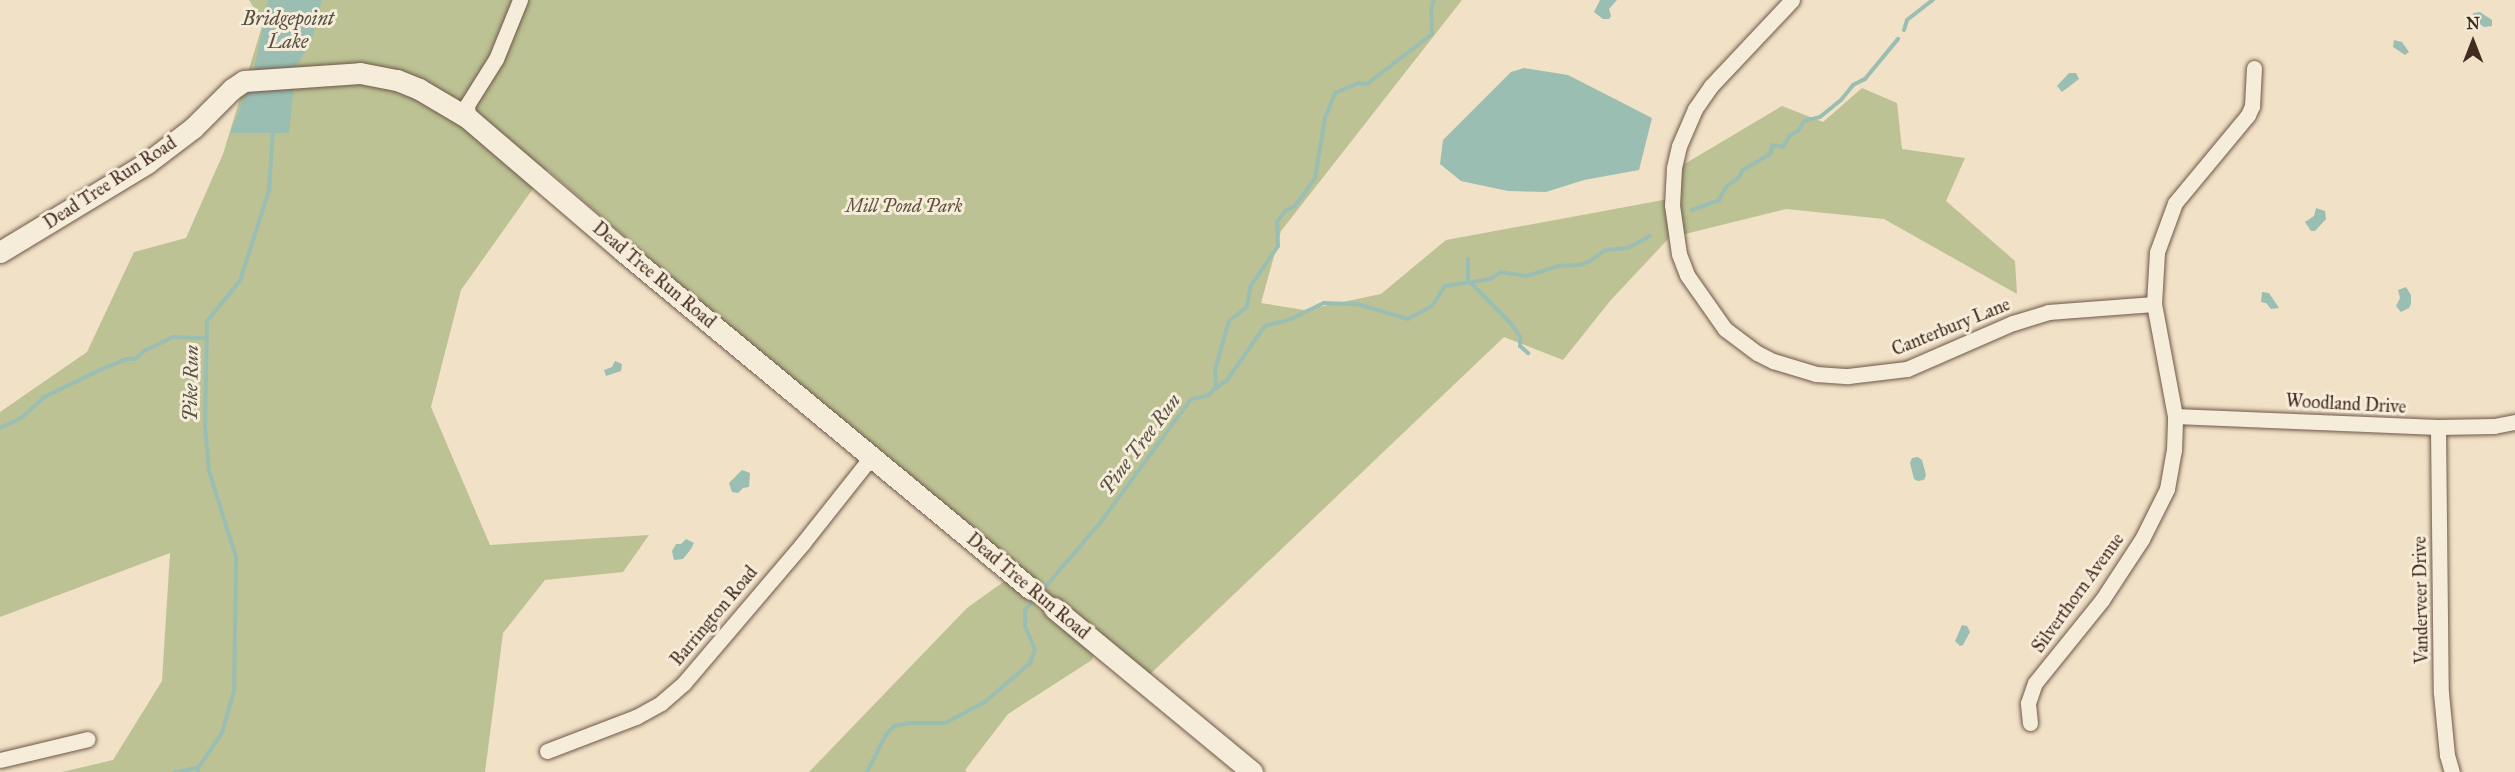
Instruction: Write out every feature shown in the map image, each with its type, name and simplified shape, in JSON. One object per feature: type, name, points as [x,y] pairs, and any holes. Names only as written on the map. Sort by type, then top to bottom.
[{"type":"street","points":[[468,118],[467,105],[496,59],[520,0]]},
{"type":"street","name":"Canterbury Lane","points":[[1792,0],[1712,86],[1695,109],[1679,146],[1674,168],[1672,205],[1679,254],[1687,274],[1725,329],[1757,353],[1773,361],[1816,374],[1848,376],[1907,369],[2013,323],[2048,312],[2154,304]]},
{"type":"street","name":"Silverthorn Avenue","points":[[2030,723],[2028,703],[2035,683],[2102,600],[2158,510],[2167,489],[2174,450],[2175,416],[2154,304],[2155,267],[2164,226],[2183,192],[2248,115],[2252,106],[2254,68]]},
{"type":"street","name":"Dead Tree Run Road","points":[[0,252],[147,163],[193,128],[232,89],[248,80],[352,74],[385,76],[419,89],[468,118],[615,243],[1252,772]]},
{"type":"street","name":"Woodland Drive","points":[[2175,416],[2438,427],[2494,426],[2515,422]]},
{"type":"street","name":"Vanderveer Drive","points":[[2438,427],[2441,693],[2447,755],[2452,772]]},
{"type":"street","name":"Barrington Road","points":[[548,751],[636,717],[661,703],[684,683],[872,456]]},
{"type":"street","points":[[0,760],[88,739]]},
{"type":"green space","name":"Mill Pond Park","points":[[249,0],[1462,0],[1281,231],[1261,303],[1304,310],[1381,294],[1446,240],[1674,198],[1676,169],[1782,106],[1823,122],[1862,88],[1897,103],[1902,149],[1965,158],[1946,201],[2015,261],[2017,294],[1884,219],[1786,209],[1669,238],[1610,301],[1563,360],[1504,337],[1144,680],[1098,641],[1092,660],[1008,714],[965,770],[967,772],[809,772],[967,608],[1009,578],[933,505],[547,169],[461,290],[431,407],[490,545],[649,535],[623,572],[545,580],[503,633],[485,772],[62,772],[113,760],[162,681],[170,553],[0,617],[0,412],[87,352],[134,252],[186,238],[223,154],[263,23]]},
{"type":"water","name":"Bridgepoint Lake","points":[[268,0],[322,0],[311,43],[296,67],[289,133],[230,133],[253,75]]},
{"type":"water","points":[[1600,0],[1617,0],[1609,9],[1611,16],[1609,19],[1603,19],[1594,12]]},
{"type":"water","points":[[2480,12],[2492,20],[2492,26],[2484,27],[2473,19],[2473,13]]},
{"type":"water","points":[[2394,40],[2402,42],[2409,52],[2405,55],[2393,47]]},
{"type":"water","points":[[1524,68],[1568,75],[1652,118],[1639,170],[1584,180],[1546,192],[1508,191],[1461,181],[1440,164],[1443,140],[1511,72]]},
{"type":"water","points":[[2069,73],[2076,73],[2079,79],[2062,92],[2057,86]]},
{"type":"water","points":[[2316,208],[2325,211],[2326,219],[2315,231],[2311,231],[2305,222],[2314,216]]},
{"type":"water","points":[[2406,287],[2411,295],[2411,304],[2409,308],[2401,312],[2396,306],[2400,298],[2398,290]]},
{"type":"water","points":[[2262,292],[2269,293],[2279,308],[2271,309],[2266,303],[2261,302]]},
{"type":"water","points":[[615,361],[622,364],[621,371],[606,376],[604,370],[612,367]]},
{"type":"water","points":[[1918,457],[1922,460],[1926,475],[1924,480],[1918,481],[1914,479],[1910,463],[1912,458]]},
{"type":"water","points":[[742,470],[750,473],[749,487],[743,488],[738,493],[732,492],[729,483]]},
{"type":"water","points":[[686,539],[694,543],[691,549],[683,559],[674,560],[672,551],[676,544],[681,544]]},
{"type":"water","points":[[1962,625],[1967,626],[1970,632],[1963,645],[1960,646],[1955,641]]},
{"type":"waterway","name":"Pine Tree Run","points":[[1040,593],[1100,523],[1191,399],[1207,396],[1216,388],[1215,370],[1229,321],[1247,307],[1250,287],[1278,246],[1277,222],[1285,211],[1295,206],[1315,178],[1325,118],[1335,93],[1358,83],[1367,84],[1432,34],[1431,9],[1434,0]]},
{"type":"waterway","points":[[1904,30],[1907,20],[1933,0]]},
{"type":"waterway","points":[[1692,210],[1719,200],[1725,188],[1739,177],[1743,170],[1771,153],[1772,145],[1783,147],[1790,135],[1798,131],[1804,121],[1820,117],[1841,100],[1853,85],[1865,79],[1898,39]]},
{"type":"waterway","name":"Pike Run","points":[[198,772],[198,768],[222,733],[234,691],[236,557],[209,471],[205,426],[207,321],[240,281],[269,190],[273,130]]},
{"type":"waterway","points":[[1216,388],[1227,380],[1265,326],[1291,319],[1324,303],[1357,304],[1408,319],[1432,306],[1445,286],[1490,279],[1501,272],[1527,276],[1558,266],[1580,265],[1605,250],[1628,248],[1650,236]]},
{"type":"waterway","points":[[1468,259],[1468,280],[1512,325],[1520,336],[1520,346],[1528,353]]},
{"type":"waterway","points":[[0,428],[21,418],[44,397],[102,369],[127,359],[135,359],[144,351],[173,337],[207,338]]},
{"type":"waterway","name":"Pine Tree Run","points":[[867,772],[885,736],[894,726],[909,723],[945,723],[985,702],[1030,663],[1035,649],[1025,627],[1025,610],[1035,598]]},
{"type":"waterway","points":[[175,772],[198,768]]}]
